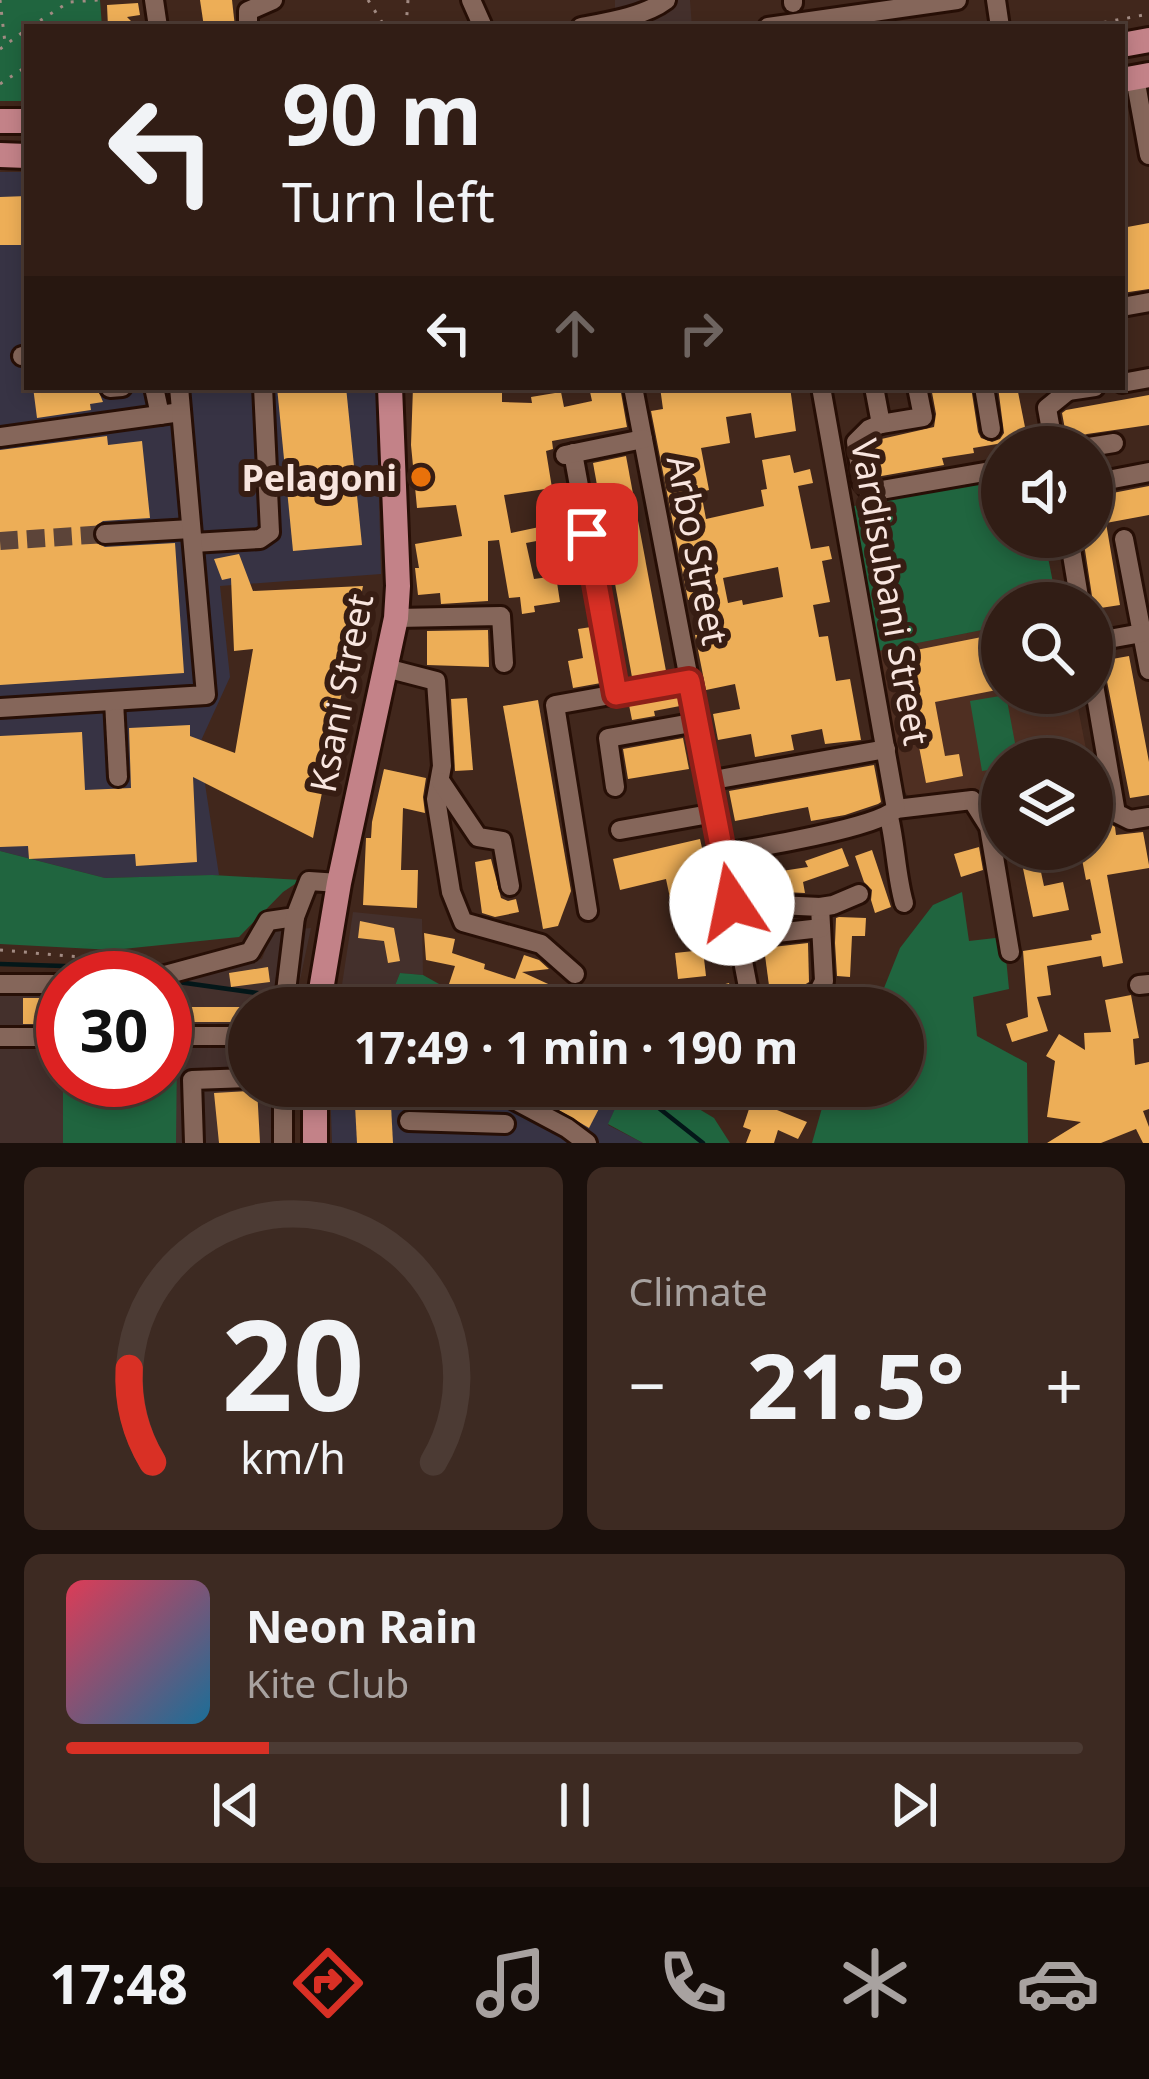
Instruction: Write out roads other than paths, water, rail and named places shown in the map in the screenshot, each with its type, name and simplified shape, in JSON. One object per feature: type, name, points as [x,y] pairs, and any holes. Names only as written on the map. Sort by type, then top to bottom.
[{"type":"main road","name":"Ksani Street","points":[[327,987],[340,883],[395,618],[398,586],[390,390]]},
{"type":"main road","points":[[315,1107],[315,1143]]},
{"type":"street","points":[[248,24],[248,11],[273,0]]},
{"type":"street","points":[[613,10],[659,6],[666,0]]},
{"type":"street","points":[[790,24],[957,0]]},
{"type":"street","points":[[1136,78],[1149,154]]},
{"type":"street","points":[[155,390],[160,416]]},
{"type":"street","points":[[0,708],[206,695],[179,390]]},
{"type":"street","points":[[105,534],[260,539],[270,532],[263,390]]},
{"type":"street","name":"Arbo Street","points":[[634,390],[748,987]]},
{"type":"street","name":"Vardisubani Street","points":[[822,390],[886,749],[897,880],[904,903]]},
{"type":"street","points":[[875,390],[881,424]]},
{"type":"street","points":[[918,390],[923,417],[881,424],[856,442],[865,489],[870,492],[981,473]]},
{"type":"street","points":[[985,390],[991,426]]},
{"type":"street","points":[[1050,426],[1047,408],[1066,390]]},
{"type":"street","points":[[0,437],[181,412]]},
{"type":"street","points":[[616,694],[567,455],[643,439]]},
{"type":"street","points":[[1113,480],[1149,472]]},
{"type":"street","points":[[1124,539],[1142,593],[1142,633],[1149,670]]},
{"type":"street","points":[[395,618],[501,616],[504,664]]},
{"type":"street","points":[[1113,638],[1142,633]]},
{"type":"street","points":[[386,668],[436,681],[442,766],[436,799],[451,892],[463,922],[541,944],[575,974]]},
{"type":"street","points":[[589,911],[555,706],[689,681]]},
{"type":"street","points":[[114,701],[118,777]]},
{"type":"street","points":[[1099,714],[1116,813],[1130,820],[1149,817]]},
{"type":"street","points":[[615,787],[608,738],[697,722]]},
{"type":"street","points":[[708,781],[886,749]]},
{"type":"street","points":[[441,782],[478,837],[502,841],[510,886]]},
{"type":"street","points":[[722,853],[768,846],[892,813],[972,800],[989,827],[1010,952]]},
{"type":"street","points":[[620,830],[715,812]]},
{"type":"street","points":[[286,987],[296,917],[309,881],[340,883]]},
{"type":"street","points":[[732,903],[820,907],[859,894]]},
{"type":"street","points":[[820,907],[822,987]]},
{"type":"street","points":[[192,963],[250,952],[268,921],[296,917]]},
{"type":"street","points":[[759,935],[821,928]]},
{"type":"street","points":[[0,984],[36,984]]},
{"type":"street","points":[[0,1037],[36,1036]]},
{"type":"street","points":[[192,1036],[228,1036]]},
{"type":"street","points":[[194,1143],[192,1080],[228,1079]]},
{"type":"street","points":[[283,1107],[283,1143]]},
{"type":"street","points":[[527,1107],[587,1143]]},
{"type":"street","points":[[409,1121],[501,1134]]},
{"type":"waterway","points":[[0,964],[36,965]]},
{"type":"waterway","points":[[192,984],[228,989]]},
{"type":"waterway","points":[[658,1107],[703,1143]]},
{"type":"tunnel","points":[[0,541],[105,534]]},
{"type":"place","name":"Pelagoni","points":[[421,477]]}]
